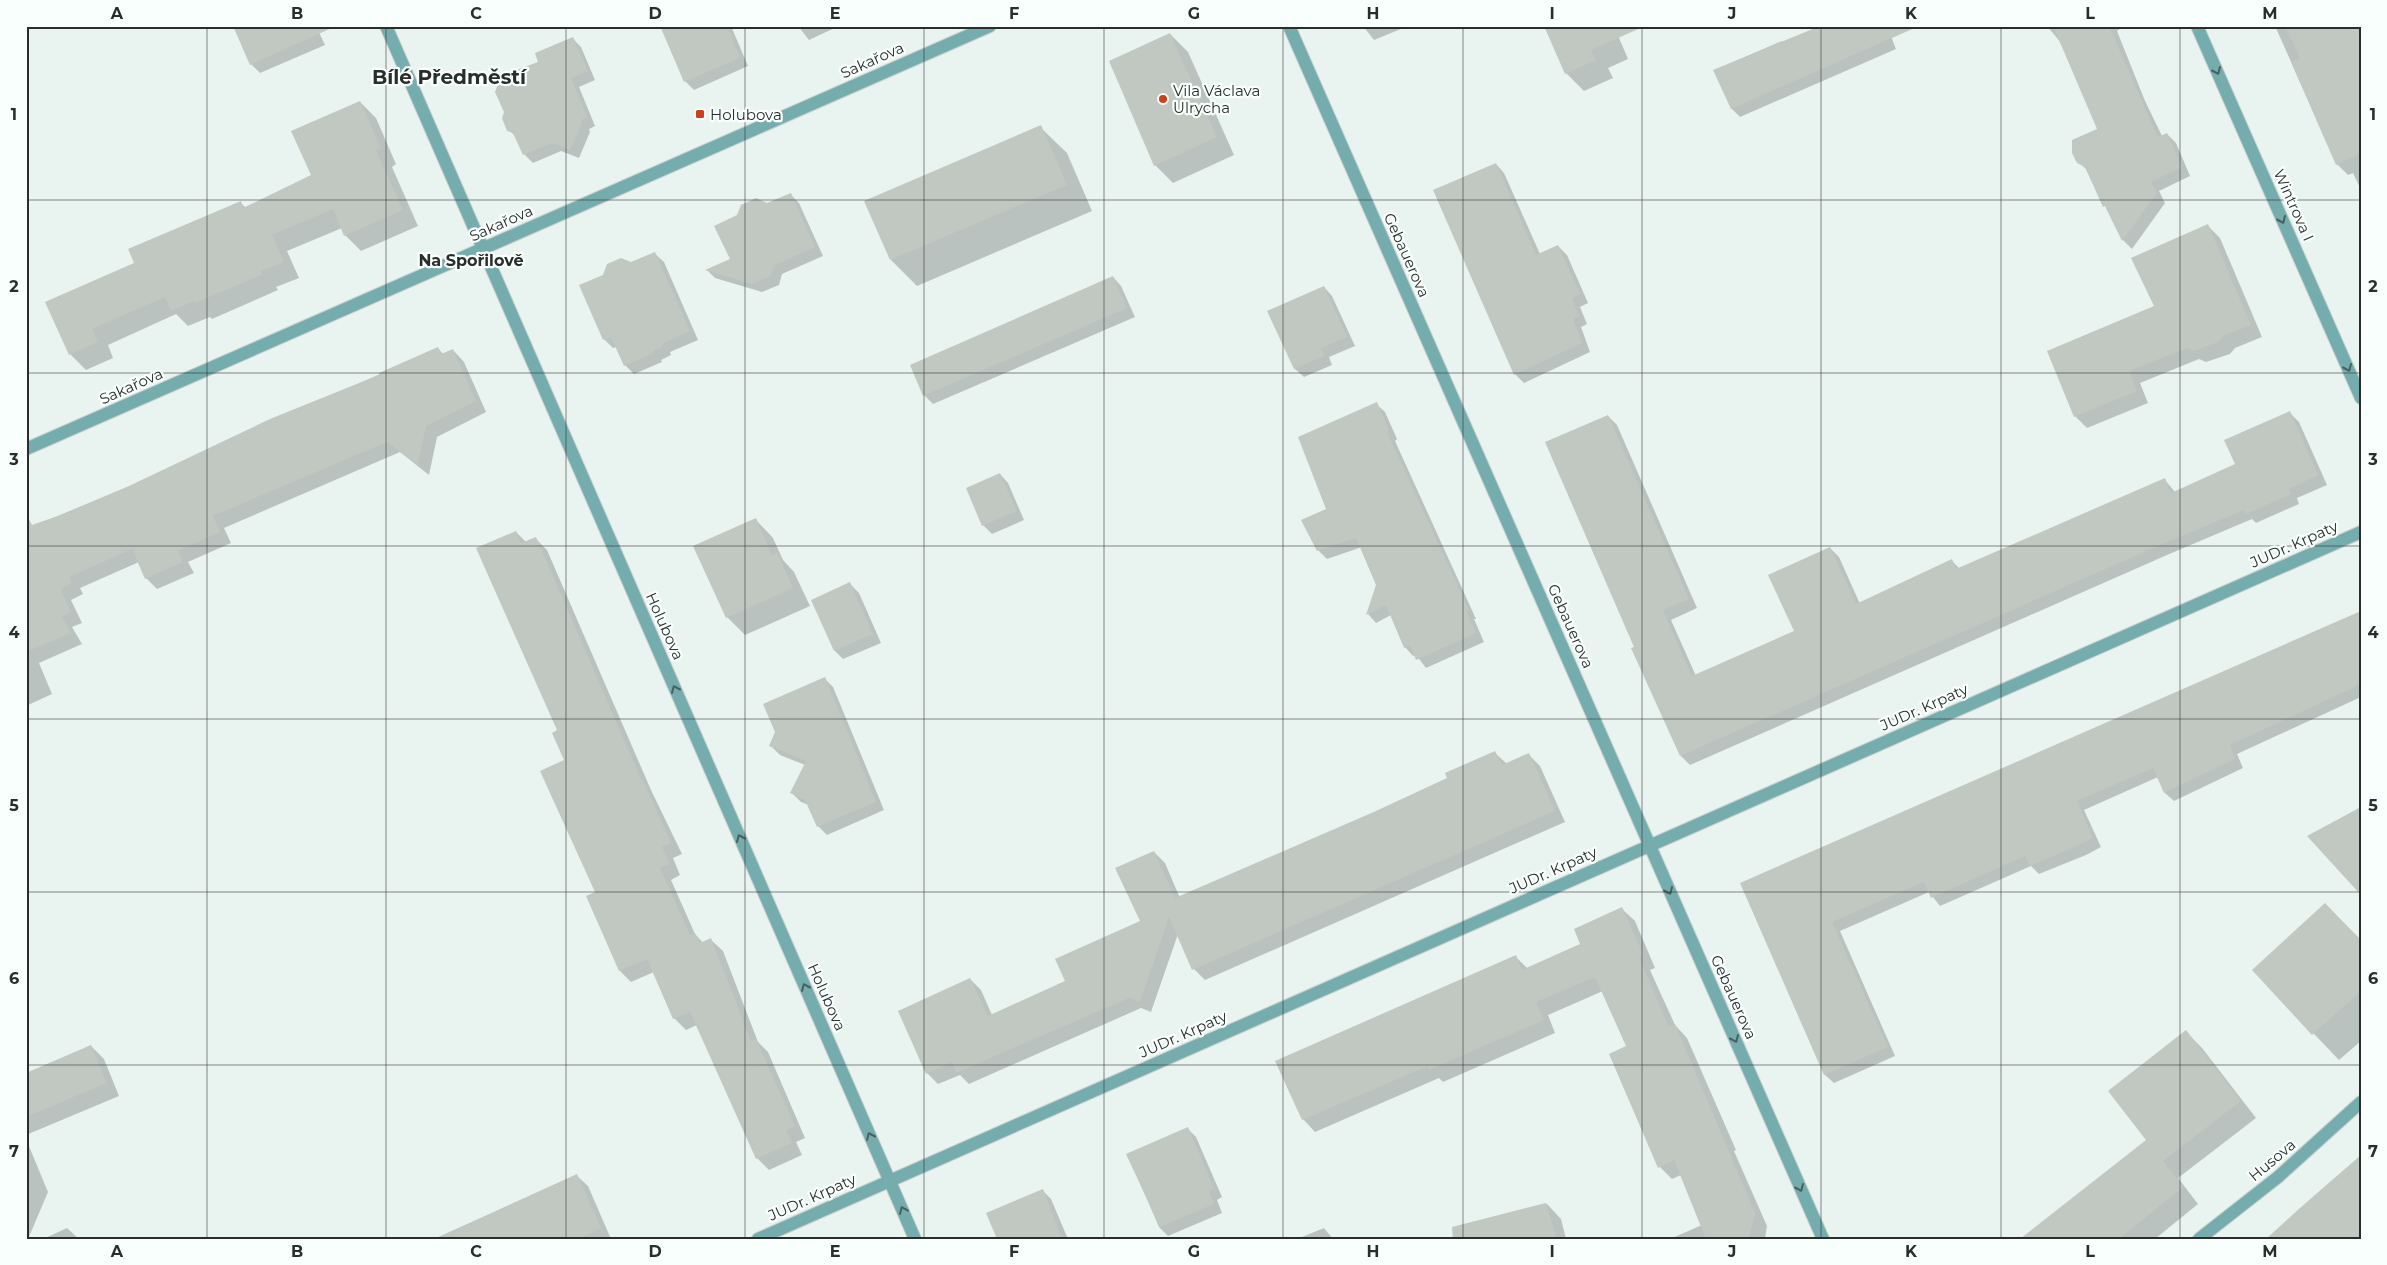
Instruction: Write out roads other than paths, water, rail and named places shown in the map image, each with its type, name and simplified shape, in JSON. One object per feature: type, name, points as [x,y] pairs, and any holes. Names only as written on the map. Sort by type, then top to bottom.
[{"type":"street","name":"Holubova","points":[[386,26],[915,1239]]},
{"type":"street","name":"Sakařova","points":[[26,449],[990,26]]},
{"type":"street","name":"Gebauerova","points":[[1289,26],[1823,1239]]},
{"type":"street","name":"Wintrova I","points":[[2197,26],[2361,398]]},
{"type":"street","name":"JUDr. Krpaty","points":[[758,1239],[2361,532]]},
{"type":"street","name":"Husova","points":[[2199,1239],[2278,1177],[2361,1102]]},
{"type":"place","name":"Vila Václava Ulrycha","points":[[1163,99]]},
{"type":"place","name":"Holubova","points":[[700,114]]},
{"type":"district","name":"Bílé Předměstí","points":[[449,77]]},
{"type":"district","name":"Na Spořilově","points":[[471,260]]}]
